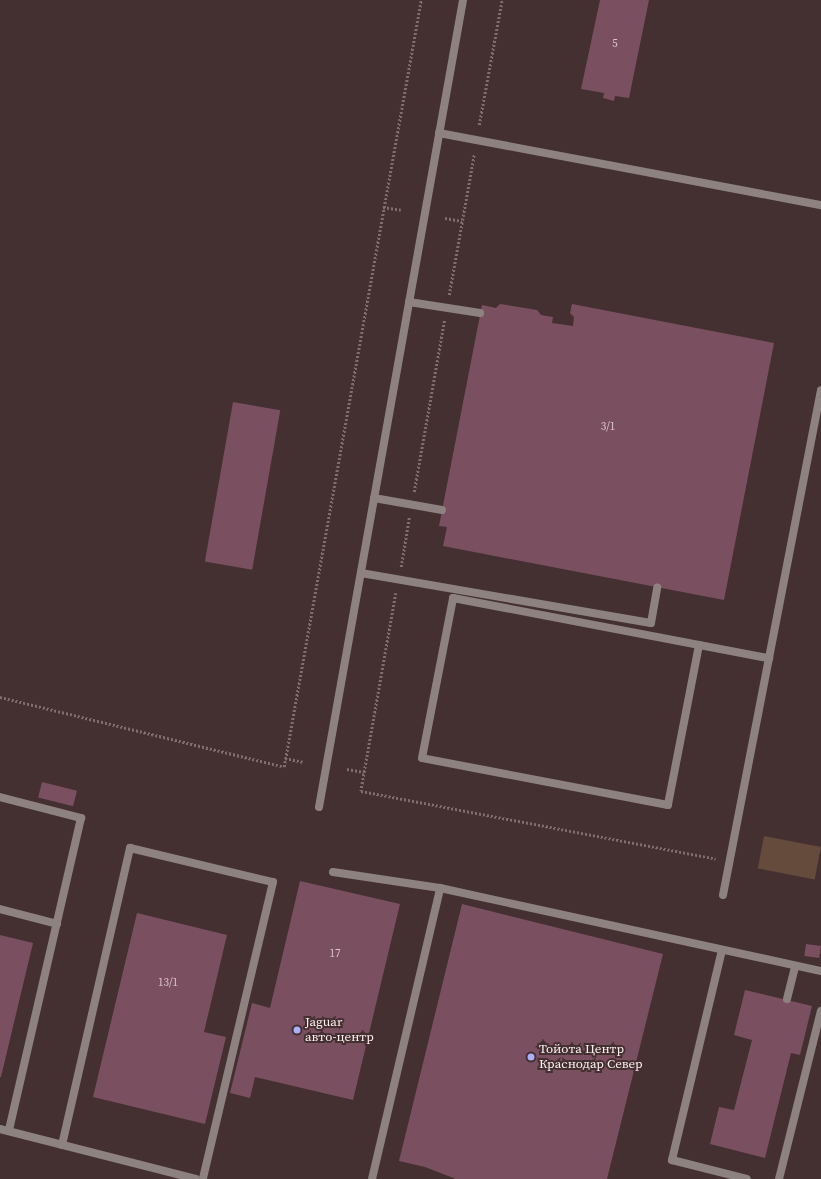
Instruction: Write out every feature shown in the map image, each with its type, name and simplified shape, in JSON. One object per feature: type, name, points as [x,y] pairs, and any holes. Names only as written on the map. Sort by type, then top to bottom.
[{"type":"street","points":[[319,807],[463,0]]},
{"type":"street","points":[[439,133],[821,205]]},
{"type":"street","points":[[409,302],[480,313]]},
{"type":"street","points":[[723,895],[821,390]]},
{"type":"street","points":[[374,498],[442,510]]},
{"type":"street","points":[[361,573],[651,623],[657,588]]},
{"type":"street","points":[[699,645],[668,805],[422,758],[453,598],[769,658]]},
{"type":"street","points":[[0,797],[81,818],[9,1131]]},
{"type":"street","points":[[62,1145],[130,848],[273,882],[202,1179]]},
{"type":"street","points":[[333,872],[440,888],[821,971]]},
{"type":"street","points":[[372,1179],[440,888]]},
{"type":"street","points":[[0,909],[57,924]]},
{"type":"street","points":[[722,950],[672,1160],[747,1179]]},
{"type":"street","points":[[787,1000],[795,966]]},
{"type":"street","points":[[780,1179],[821,1012]]},
{"type":"street","points":[[0,1129],[196,1179]]},
{"type":"path","points":[[0,697],[284,767],[421,0]]},
{"type":"path","points":[[502,0],[361,791],[729,862]]},
{"type":"path","points":[[384,207],[401,210]]},
{"type":"path","points":[[445,218],[462,221]]},
{"type":"path","points":[[285,758],[304,762]]},
{"type":"path","points":[[347,769],[364,772]]},
{"type":"shaded area","points":[[764,836],[821,847],[815,879],[758,868]]},
{"type":"building","points":[[600,0],[649,0],[629,98],[615,96],[614,101],[603,98],[604,93],[581,89]]},
{"type":"building","points":[[500,304],[537,310],[541,315],[553,317],[552,323],[573,326],[574,317],[570,313],[572,304],[774,343],[724,600],[443,546],[447,527],[439,526],[482,305],[496,308]]},
{"type":"building","points":[[233,402],[280,410],[252,570],[205,562]]},
{"type":"building","points":[[42,782],[77,791],[73,806],[38,798]]},
{"type":"building","points":[[300,881],[400,904],[353,1100],[255,1077],[250,1098],[230,1093],[252,1003],[270,1008]]},
{"type":"building","name":"Тойота Центр Краснодар Север","points":[[462,904],[663,954],[607,1179],[456,1179],[425,1167],[399,1161]]},
{"type":"building","points":[[137,913],[227,935],[204,1032],[226,1037],[205,1124],[93,1097]]},
{"type":"building","points":[[0,935],[33,943],[1,1077],[0,1077]]},
{"type":"building","points":[[806,944],[821,946],[819,958],[804,956]]},
{"type":"building","points":[[745,990],[812,1006],[800,1055],[791,1053],[765,1158],[710,1144],[719,1107],[734,1110],[752,1040],[734,1035]]},
{"type":"place","name":"Jaguar авто-центр","points":[[297,1030]]},
{"type":"place","name":"Тойота Центр Краснодар Север","points":[[531,1057]]}]
